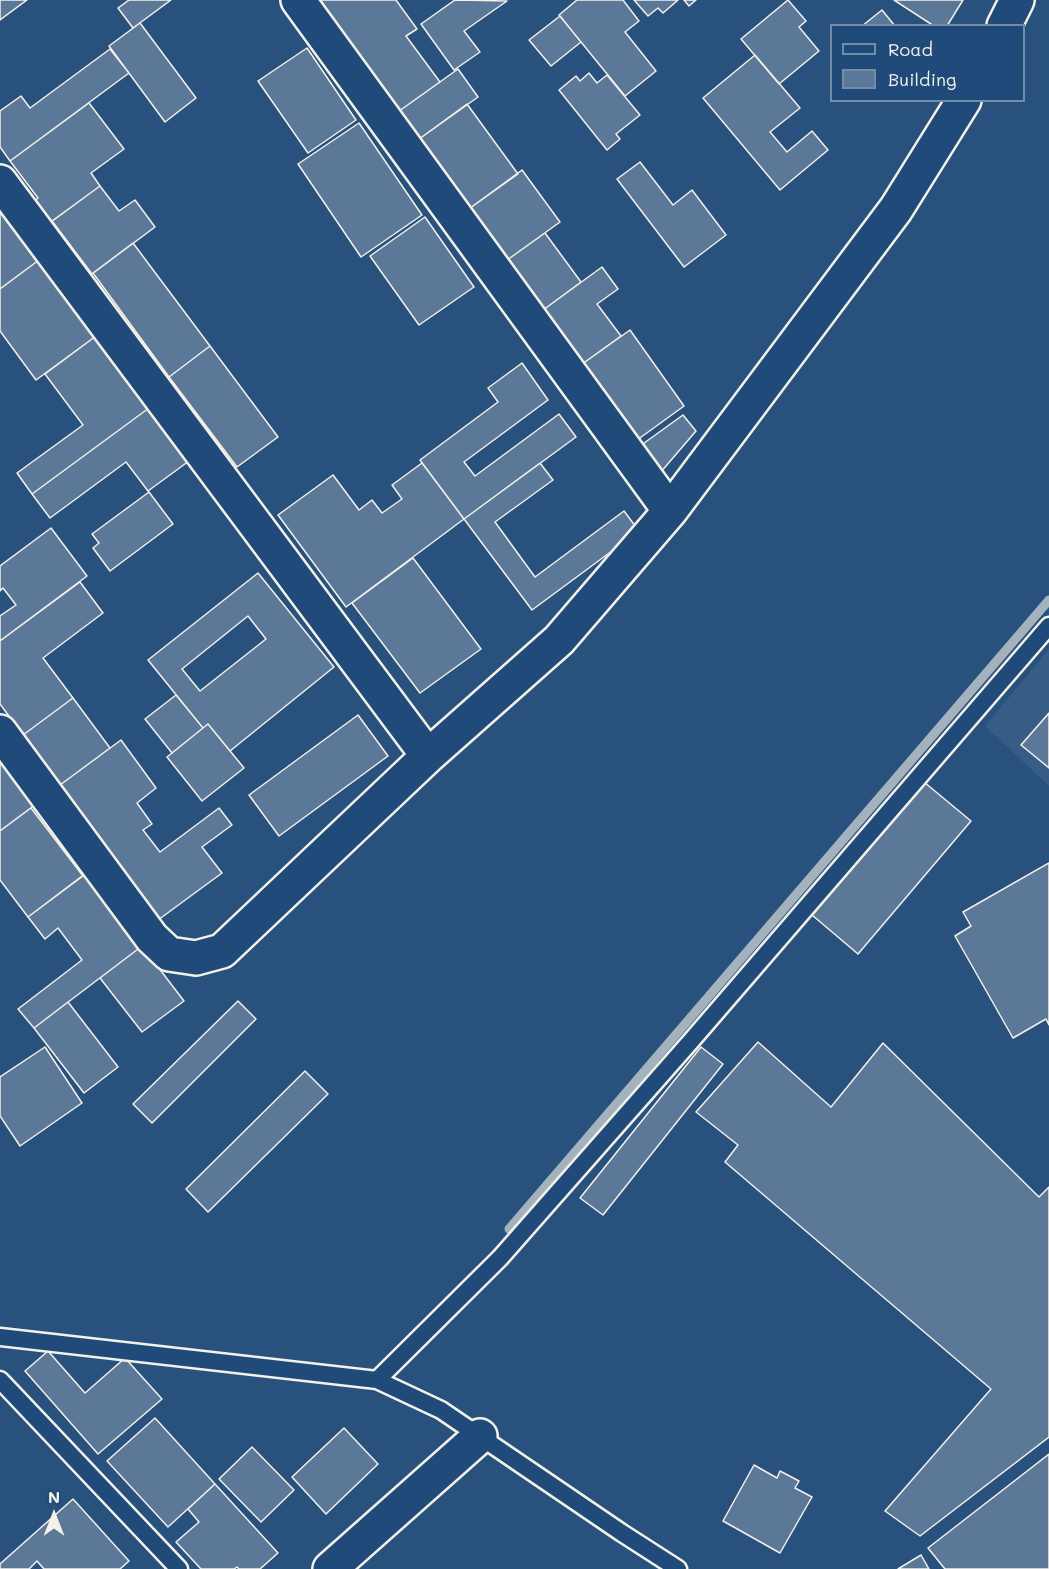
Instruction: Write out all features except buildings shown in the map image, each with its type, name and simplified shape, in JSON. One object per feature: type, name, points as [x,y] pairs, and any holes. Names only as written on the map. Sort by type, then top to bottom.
[{"type":"street","points":[[298,0],[670,511]]},
{"type":"street","points":[[1005,24],[1017,0]]},
{"type":"street","points":[[0,732],[152,938],[169,954],[196,958],[222,951],[428,756],[559,640],[670,511],[896,209],[963,102]]},
{"type":"street","points":[[0,182],[428,756]]},
{"type":"street","points":[[330,1569],[480,1436]]},
{"type":"lane","points":[[377,1380],[500,1258],[691,1041],[1049,626]]},
{"type":"lane","points":[[0,1337],[377,1380],[441,1410],[678,1569]]},
{"type":"lane","points":[[0,1380],[179,1569]]},
{"type":"shaded area","points":[[1049,649],[1049,786],[985,726]]},
{"type":"waterway","points":[[509,1229],[1049,600]]}]
